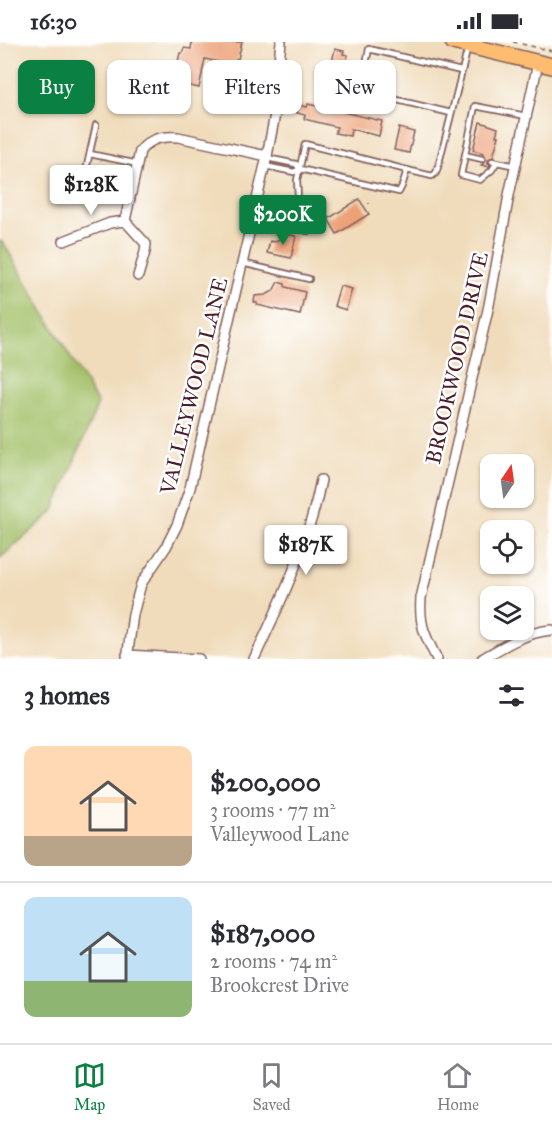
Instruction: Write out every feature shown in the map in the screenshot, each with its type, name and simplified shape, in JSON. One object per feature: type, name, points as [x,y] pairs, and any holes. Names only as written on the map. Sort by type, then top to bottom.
[{"type":"main road","points":[[461,44],[545,64]]},
{"type":"street","name":"VALLEYWOOD LANE","points":[[127,657],[133,614],[141,584],[173,532],[190,488],[266,160],[281,83],[280,42]]},
{"type":"street","name":"BROOKWOOD DRIVE","points":[[437,659],[421,621],[421,598],[489,305],[526,116],[545,64]]},
{"type":"street","points":[[125,221],[140,151],[144,146],[159,138],[178,137],[266,160]]},
{"type":"street","points":[[64,241],[110,223],[125,221]]},
{"type":"street","points":[[125,221],[146,244],[138,276]]},
{"type":"street","points":[[254,659],[299,557],[317,503],[321,480]]},
{"type":"street","points":[[482,659],[518,640],[542,631],[552,630]]},
{"type":"street","points":[[127,657],[199,659]]},
{"type":"lane","points":[[253,218],[308,231],[313,226],[298,197],[297,180],[305,144],[432,176],[436,173],[461,71],[461,44]]},
{"type":"lane","points":[[451,113],[364,92],[362,83],[369,49],[461,71]]},
{"type":"lane","points":[[516,166],[494,162],[492,170],[480,180],[461,175],[475,106],[526,116]]},
{"type":"lane","points":[[82,188],[96,125]]},
{"type":"lane","points":[[90,153],[138,164]]},
{"type":"lane","points":[[465,155],[482,159]]},
{"type":"lane","points":[[266,160],[294,172],[300,169]]},
{"type":"lane","points":[[266,160],[296,164],[300,169],[399,192],[407,170]]},
{"type":"lane","points":[[242,263],[309,279]]},
{"type":"path","points":[[513,42],[552,51]]},
{"type":"green space","points":[[0,241],[3,242],[98,404],[53,512],[0,558]]},
{"type":"building","points":[[192,42],[242,42],[236,60],[203,60],[199,88],[191,86],[191,60],[178,60],[184,48],[191,49]]},
{"type":"building","points":[[335,49],[344,51],[343,54],[348,55],[347,60],[332,60]]},
{"type":"building","points":[[308,104],[314,105],[314,114],[352,114],[382,121],[379,136],[351,129],[350,136],[335,133],[337,127],[304,119],[305,115],[301,114],[302,106],[307,107]]},
{"type":"building","points":[[480,122],[498,128],[496,136],[499,136],[493,157],[488,160],[489,167],[481,165],[486,159],[483,153],[473,150]]},
{"type":"building","points":[[399,128],[414,132],[409,153],[394,150]]},
{"type":"building","points":[[359,199],[369,214],[337,234],[328,219]]},
{"type":"building","points":[[284,234],[296,236],[291,258],[267,253],[270,241],[274,242]]},
{"type":"building","points":[[278,282],[285,284],[286,287],[305,292],[300,315],[257,305],[254,302],[255,296],[266,295],[273,291]]},
{"type":"building","points":[[340,286],[352,289],[346,310],[334,306]]}]
